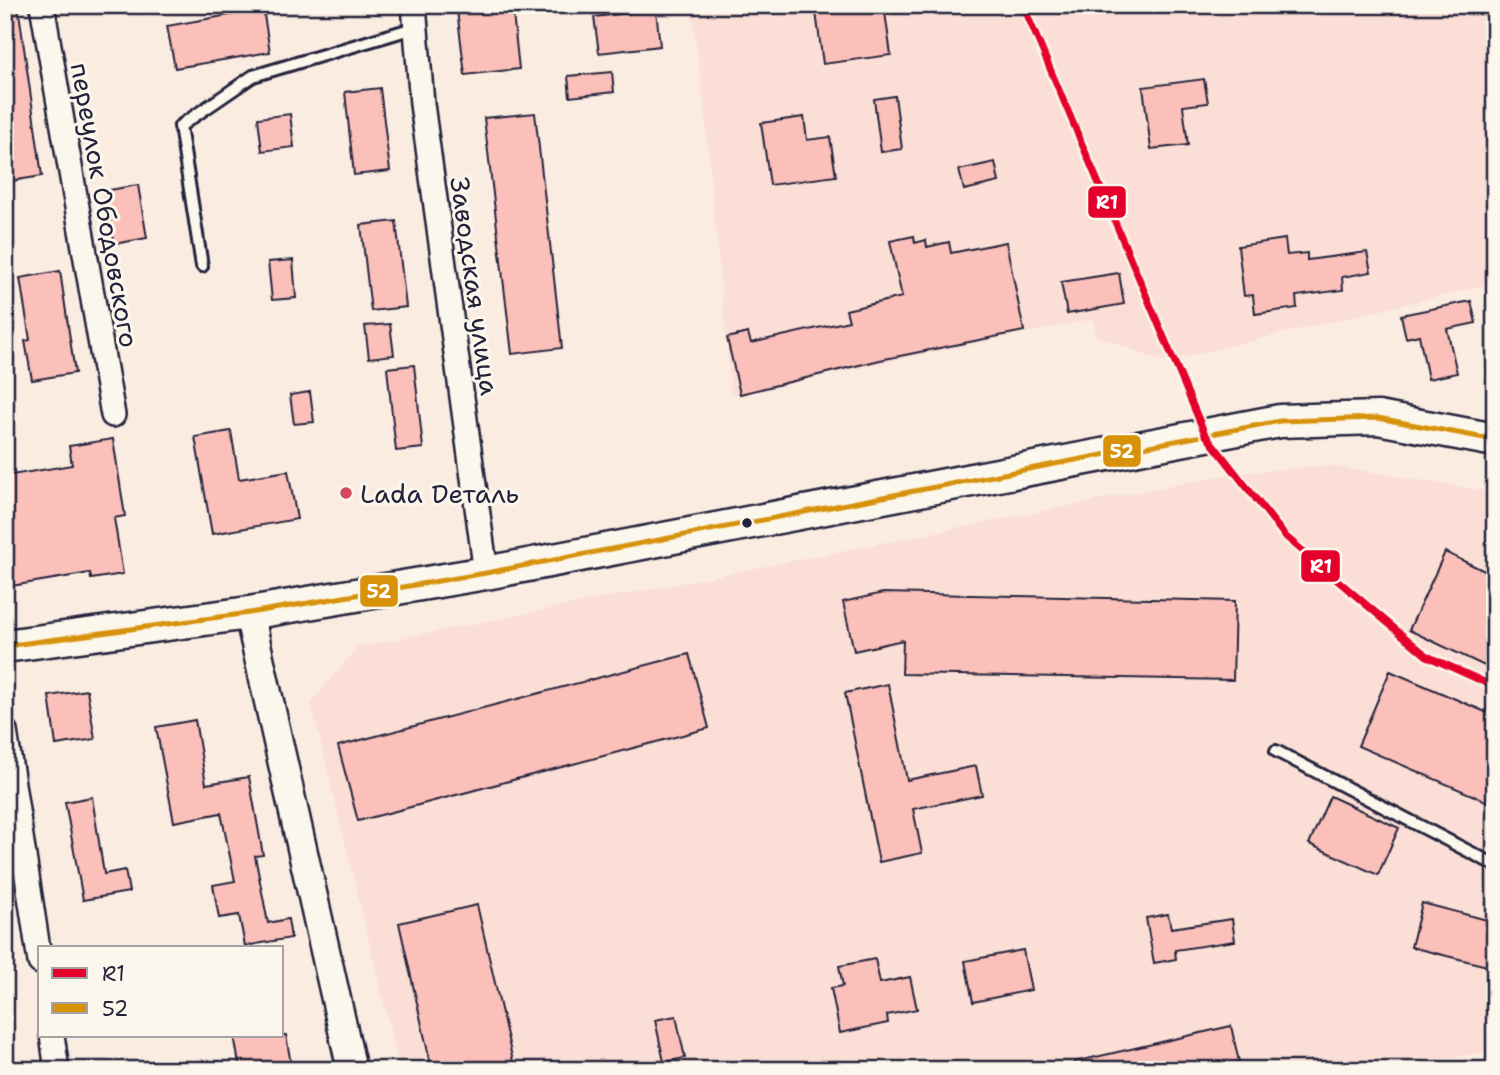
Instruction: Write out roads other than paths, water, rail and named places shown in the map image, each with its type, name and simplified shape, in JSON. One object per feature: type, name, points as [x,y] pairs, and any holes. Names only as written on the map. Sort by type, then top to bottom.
[{"type":"main road","points":[[5,646],[249,613],[486,573],[1280,421],[1377,418],[1495,440]]},
{"type":"street","name":"переулок Ободовского","points":[[41,5],[113,415]]},
{"type":"street","name":"Заводская улица","points":[[415,16],[422,104],[486,573]]},
{"type":"street","points":[[249,613],[352,1070]]},
{"type":"street","points":[[5,731],[14,849],[38,953]]},
{"type":"street","points":[[52,1036],[57,1070]]},
{"type":"lane","points":[[202,266],[180,126],[253,76],[415,16]]},
{"type":"lane","points":[[1276,751],[1495,865]]},
{"type":"place","name":"Lada Dеталь","points":[[346,493]]}]
